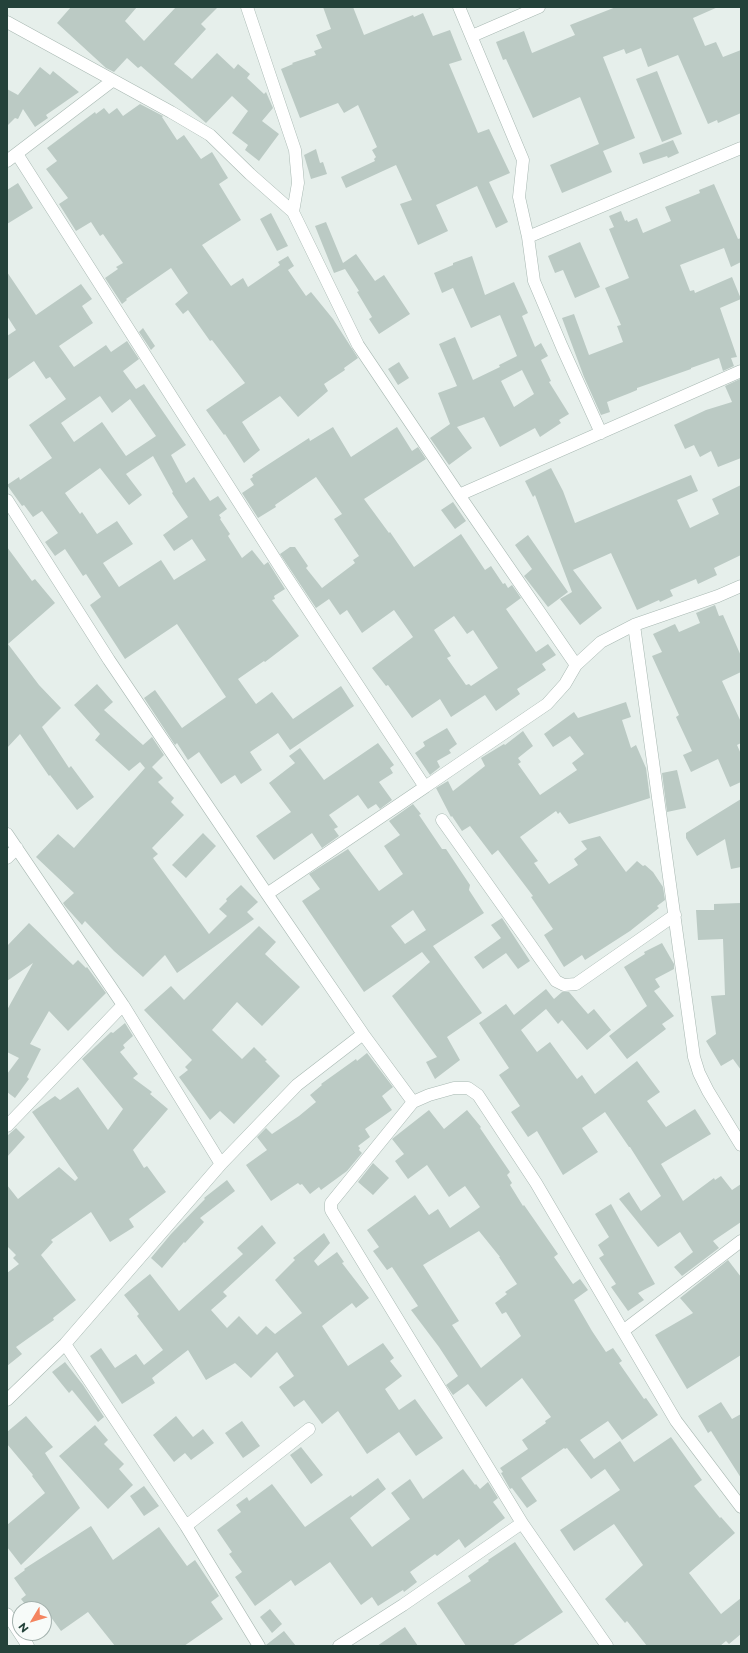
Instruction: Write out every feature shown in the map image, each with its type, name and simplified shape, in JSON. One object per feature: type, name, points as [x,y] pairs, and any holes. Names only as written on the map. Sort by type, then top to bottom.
[{"type":"street","points":[[247,7],[295,150],[298,183],[293,212]]},
{"type":"street","points":[[459,7],[523,160],[519,197],[528,237],[534,281],[601,433]]},
{"type":"street","points":[[472,36],[539,7]]},
{"type":"street","points":[[7,22],[210,135],[250,174],[293,212],[358,345],[576,665]]},
{"type":"street","points":[[112,81],[12,158],[425,787]]},
{"type":"street","points":[[528,237],[741,148]]},
{"type":"street","points":[[459,495],[741,371]]},
{"type":"street","points":[[7,500],[110,660],[267,894],[363,1034],[414,1102]]},
{"type":"street","points":[[267,894],[548,704],[565,684],[576,665],[601,642],[634,625],[718,596],[741,586]]},
{"type":"street","points":[[634,625],[694,1057],[698,1073],[741,1145]]},
{"type":"street","points":[[442,820],[556,981],[564,985],[576,984],[675,915]]},
{"type":"street","points":[[7,834],[123,1005],[221,1164]]},
{"type":"street","points":[[7,858],[17,848]]},
{"type":"street","points":[[7,1126],[123,1005]]},
{"type":"street","points":[[7,1400],[65,1344],[221,1164],[297,1086],[363,1034]]},
{"type":"street","points":[[607,1646],[522,1523],[331,1210],[331,1203],[414,1102],[429,1095],[454,1088],[468,1088],[478,1095],[536,1183],[676,1421],[740,1503]]},
{"type":"street","points":[[623,1331],[741,1241]]},
{"type":"street","points":[[65,1344],[186,1526],[259,1646]]},
{"type":"street","points":[[186,1526],[309,1429]]},
{"type":"street","points":[[340,1646],[403,1605],[522,1523]]},
{"type":"street","points":[[7,1614],[28,1646]]},
{"type":"building","points":[[71,7],[137,7],[125,21],[144,41],[176,7],[218,7],[201,24],[206,29],[174,64],[192,79],[217,53],[234,69],[238,64],[250,74],[247,78],[264,94],[266,92],[273,108],[262,121],[279,134],[259,161],[245,150],[248,145],[232,133],[248,111],[232,96],[206,123],[141,66],[138,68],[127,58],[114,72],[106,68],[57,23]]},
{"type":"building","points":[[323,7],[353,7],[364,35],[413,15],[414,17],[423,13],[433,36],[450,30],[462,60],[449,64],[478,133],[489,129],[510,173],[489,182],[508,222],[496,228],[477,186],[436,205],[448,231],[418,245],[400,204],[412,200],[396,165],[346,188],[341,177],[375,161],[374,159],[376,157],[372,150],[377,147],[358,105],[344,113],[338,103],[300,118],[281,69],[293,64],[292,63],[316,55],[314,51],[322,48],[316,35],[331,29]]},
{"type":"building","points":[[616,7],[718,7],[693,18],[705,46],[716,42],[723,57],[741,50],[741,113],[718,123],[717,120],[708,124],[678,55],[648,67],[641,48],[626,54],[624,49],[603,57],[635,138],[603,151],[612,172],[562,193],[550,165],[599,144],[580,97],[533,118],[506,59],[503,60],[496,42],[524,31],[532,53],[575,35],[570,25]]},
{"type":"building","points":[[40,67],[50,75],[53,71],[79,92],[46,115],[48,118],[35,127],[23,109],[18,119],[15,118],[7,126],[7,89],[18,95]]},
{"type":"building","points":[[657,71],[682,134],[662,142],[636,79]]},
{"type":"building","points":[[140,104],[163,116],[162,117],[177,140],[184,135],[201,159],[212,152],[228,178],[219,184],[241,220],[202,245],[231,286],[243,278],[248,287],[280,265],[278,262],[288,256],[294,266],[288,270],[306,296],[311,292],[333,319],[358,358],[344,368],[345,370],[324,384],[328,391],[298,417],[280,396],[242,422],[260,450],[244,463],[225,434],[224,435],[206,410],[245,383],[212,340],[210,341],[188,310],[183,314],[175,304],[188,293],[171,268],[126,299],[127,300],[122,304],[105,278],[118,269],[116,267],[123,263],[103,234],[100,236],[91,222],[76,231],[59,204],[68,198],[46,169],[57,161],[47,148],[95,112],[96,114],[104,108],[109,114],[117,108],[123,116]]},
{"type":"building","points":[[673,140],[679,153],[668,158],[667,156],[643,164],[639,153]]},
{"type":"building","points":[[316,149],[320,163],[323,162],[327,174],[311,179],[304,155]]},
{"type":"building","points":[[18,183],[33,208],[7,224],[7,190]]},
{"type":"building","points":[[714,184],[738,239],[741,238],[741,262],[731,267],[724,248],[680,265],[690,291],[694,290],[695,293],[732,277],[741,299],[720,308],[737,357],[731,358],[734,366],[723,371],[719,358],[691,368],[637,388],[637,390],[607,402],[610,412],[601,415],[584,377],[562,318],[574,314],[589,355],[623,342],[617,326],[621,325],[605,288],[629,278],[609,229],[614,227],[609,216],[621,211],[625,221],[627,220],[628,222],[637,218],[643,233],[671,221],[665,207],[700,193],[699,190]]},
{"type":"building","points":[[271,213],[288,246],[277,251],[260,219]]},
{"type":"building","points":[[326,222],[343,263],[356,254],[375,281],[384,275],[410,314],[379,334],[369,319],[372,317],[357,292],[359,291],[345,269],[334,273],[315,226]]},
{"type":"building","points":[[580,242],[600,287],[575,298],[563,270],[555,273],[548,256]]},
{"type":"building","points":[[472,256],[485,295],[514,282],[528,313],[522,316],[535,347],[541,343],[548,356],[541,360],[551,381],[549,382],[569,414],[559,420],[561,423],[540,437],[535,428],[500,447],[484,417],[457,427],[472,448],[449,465],[430,438],[450,424],[438,393],[457,386],[439,344],[455,337],[473,380],[500,367],[499,365],[517,356],[500,315],[471,328],[453,288],[442,293],[434,273],[453,265],[453,263]],"holes":[[[522,370],[534,394],[514,407],[501,381]]]},
{"type":"building","points":[[7,272],[36,315],[81,284],[92,299],[82,306],[93,323],[59,346],[74,367],[106,345],[111,352],[127,341],[139,359],[123,371],[136,389],[144,384],[186,445],[171,455],[186,483],[194,477],[210,501],[218,496],[227,509],[219,515],[221,518],[220,519],[230,534],[228,536],[242,558],[252,550],[264,565],[268,562],[285,589],[274,596],[275,599],[272,600],[299,636],[265,662],[264,661],[238,679],[256,704],[272,692],[293,719],[341,686],[354,706],[290,750],[278,733],[250,752],[262,770],[241,784],[235,775],[221,784],[199,752],[188,760],[177,743],[175,745],[144,698],[155,690],[182,728],[226,697],[177,624],[125,659],[90,605],[101,597],[86,574],[83,576],[65,549],[55,556],[45,542],[58,533],[42,511],[33,517],[24,505],[22,506],[7,485],[19,477],[20,480],[52,458],[29,425],[66,399],[50,377],[46,379],[34,361],[7,380],[7,336],[16,330],[7,316]],"holes":[[[100,396],[112,413],[130,399],[156,436],[126,456],[102,422],[74,442],[61,423]],[[153,456],[173,492],[172,493],[188,517],[163,535],[174,551],[192,539],[206,560],[174,580],[161,560],[119,587],[103,563],[133,544],[117,521],[97,534],[82,512],[80,514],[65,493],[100,468],[129,505],[142,495],[126,474]]]},
{"type":"building","points":[[143,328],[155,346],[151,350],[139,332]]},
{"type":"building","points":[[399,362],[409,378],[398,385],[388,369]]},
{"type":"building","points":[[740,379],[741,458],[718,467],[711,451],[700,457],[694,445],[685,449],[674,425],[706,410],[732,402],[725,386]]},
{"type":"building","points":[[333,427],[351,457],[397,427],[412,451],[418,447],[426,459],[364,499],[389,533],[390,532],[414,567],[461,534],[485,570],[491,566],[503,584],[505,583],[508,588],[512,585],[521,598],[506,609],[536,652],[548,644],[556,655],[542,664],[546,670],[517,689],[520,694],[496,711],[485,695],[451,717],[440,699],[412,718],[388,685],[386,686],[372,668],[413,637],[394,610],[362,633],[347,610],[340,615],[329,599],[316,608],[280,554],[290,547],[295,547],[308,566],[306,568],[322,588],[355,563],[353,560],[359,556],[334,519],[342,514],[316,477],[275,505],[276,507],[258,518],[242,493],[254,485],[250,479],[253,477],[252,475],[309,438],[310,441]],"holes":[[[454,616],[467,634],[473,630],[498,668],[471,686],[469,684],[466,685],[447,658],[451,656],[434,630]]]},
{"type":"building","points":[[551,468],[563,491],[575,523],[691,475],[698,491],[677,500],[690,528],[719,514],[712,499],[741,485],[741,555],[714,568],[717,575],[698,584],[696,579],[670,590],[673,596],[660,602],[659,600],[637,610],[611,553],[573,570],[602,608],[580,625],[560,599],[572,592],[535,495],[533,497],[525,481]]},
{"type":"building","points":[[453,502],[466,521],[455,529],[441,510]]},
{"type":"building","points":[[528,535],[568,592],[548,607],[524,576],[532,569],[515,545]]},
{"type":"building","points":[[7,547],[32,581],[35,579],[55,603],[8,644],[39,685],[61,708],[42,727],[69,768],[71,766],[94,797],[77,810],[50,775],[49,776],[20,734],[7,748]]},
{"type":"building","points":[[715,605],[719,616],[723,615],[741,656],[741,672],[722,681],[741,722],[741,743],[737,745],[741,754],[741,782],[730,787],[718,759],[691,772],[683,755],[692,751],[676,717],[679,715],[652,656],[662,652],[653,634],[675,624],[679,632],[700,623],[696,613]]},
{"type":"building","points":[[97,684],[113,702],[104,710],[143,745],[152,737],[164,755],[152,767],[163,778],[158,782],[174,798],[171,802],[184,815],[152,848],[158,854],[153,858],[209,934],[227,916],[219,909],[227,901],[226,899],[241,885],[258,902],[247,912],[254,919],[177,973],[165,955],[143,977],[114,951],[85,921],[82,925],[65,906],[63,903],[74,893],[36,857],[58,834],[74,848],[145,768],[140,762],[129,771],[95,740],[100,734],[74,705]]},
{"type":"building","points":[[626,702],[631,717],[622,720],[631,748],[636,745],[646,768],[650,798],[569,824],[560,812],[558,814],[556,811],[520,837],[538,861],[534,863],[549,884],[578,865],[574,859],[587,849],[581,841],[600,836],[626,872],[637,861],[643,866],[645,865],[653,872],[663,887],[665,900],[657,906],[659,908],[630,931],[585,960],[582,955],[564,967],[544,935],[553,929],[531,897],[533,896],[498,850],[492,855],[470,826],[462,831],[452,816],[451,817],[436,788],[448,781],[453,791],[485,766],[481,758],[504,744],[505,745],[523,731],[533,746],[518,758],[521,762],[518,764],[540,795],[577,770],[572,763],[584,754],[570,736],[553,747],[544,734],[574,712],[578,718]]},
{"type":"building","points":[[447,728],[457,744],[449,750],[451,753],[437,761],[440,767],[430,775],[415,753],[425,746],[423,742]]},
{"type":"building","points":[[378,743],[394,765],[390,768],[393,773],[379,782],[392,800],[380,809],[376,804],[368,809],[358,795],[329,815],[338,827],[334,829],[339,836],[322,848],[312,833],[274,860],[256,836],[291,812],[269,783],[295,763],[289,756],[300,748],[324,780]]},
{"type":"building","points":[[677,770],[686,808],[667,812],[662,773]]},
{"type":"building","points":[[741,799],[741,867],[731,869],[725,839],[697,856],[686,838],[686,833]]},
{"type":"building","points":[[413,804],[421,814],[419,815],[442,849],[446,849],[470,885],[469,890],[484,913],[433,946],[482,1013],[447,1037],[460,1060],[435,1079],[426,1062],[437,1057],[392,996],[430,962],[422,952],[364,992],[302,901],[320,889],[309,874],[348,849],[379,891],[403,874],[384,846],[400,835],[389,821]],"holes":[[[413,910],[426,930],[405,944],[391,926]]]},
{"type":"building","points":[[203,833],[216,846],[186,878],[172,865]]},
{"type":"building","points":[[741,903],[741,1070],[733,1059],[721,1066],[706,1041],[716,1034],[711,996],[725,995],[723,939],[698,940],[696,910],[714,910],[714,904]]},
{"type":"building","points":[[502,918],[530,961],[518,969],[506,953],[483,969],[474,957],[501,938],[491,925]]},
{"type":"building","points":[[29,923],[73,965],[78,960],[86,968],[87,967],[106,993],[68,1031],[49,1011],[30,1044],[41,1049],[27,1077],[29,1079],[15,1098],[7,1092],[7,1074],[19,1058],[7,1052],[7,1010],[33,963],[7,981],[7,946]]},
{"type":"building","points":[[259,926],[276,942],[265,954],[300,987],[262,1026],[237,1002],[212,1030],[242,1059],[254,1047],[280,1076],[234,1124],[220,1111],[210,1120],[179,1077],[188,1070],[185,1067],[192,1060],[144,1010],[171,986],[184,1000]]},
{"type":"building","points":[[662,943],[674,964],[674,969],[655,979],[660,987],[654,991],[674,1016],[662,1024],[666,1029],[627,1059],[609,1036],[647,1006],[624,967],[645,954],[644,952]]},
{"type":"building","points":[[546,989],[554,999],[562,992],[569,992],[588,1014],[594,1009],[611,1030],[587,1050],[562,1020],[558,1024],[546,1009],[521,1030],[537,1052],[550,1042],[577,1079],[582,1075],[595,1094],[637,1061],[660,1092],[647,1101],[666,1127],[695,1109],[711,1134],[661,1164],[683,1201],[714,1178],[715,1180],[721,1176],[732,1190],[741,1184],[741,1222],[713,1241],[719,1248],[682,1276],[674,1267],[693,1252],[680,1232],[658,1247],[619,1199],[629,1192],[641,1211],[661,1196],[630,1147],[605,1112],[582,1128],[598,1152],[563,1175],[537,1131],[528,1137],[511,1112],[520,1106],[499,1075],[509,1068],[479,1023],[506,1004],[514,1015]]},
{"type":"building","points":[[125,1023],[133,1036],[123,1045],[125,1048],[120,1052],[138,1074],[133,1078],[152,1092],[150,1094],[168,1109],[133,1150],[144,1168],[147,1166],[166,1192],[129,1219],[134,1227],[110,1242],[91,1212],[51,1240],[53,1242],[41,1255],[76,1300],[53,1318],[54,1320],[16,1347],[22,1354],[7,1366],[7,1273],[19,1264],[13,1258],[16,1255],[7,1246],[7,1185],[18,1199],[59,1167],[75,1181],[78,1178],[32,1112],[55,1096],[60,1100],[78,1087],[108,1130],[123,1109],[82,1059],[111,1032],[113,1033]]},
{"type":"building","points":[[367,1053],[393,1087],[382,1096],[392,1110],[365,1129],[370,1137],[358,1146],[362,1153],[347,1171],[321,1190],[319,1187],[310,1194],[302,1184],[300,1185],[298,1183],[271,1201],[246,1165],[267,1150],[257,1137],[266,1128],[272,1134],[299,1116],[316,1102],[310,1095],[322,1085],[321,1084]]},
{"type":"building","points":[[429,1110],[444,1129],[467,1110],[481,1127],[480,1128],[510,1172],[507,1175],[512,1183],[510,1185],[523,1206],[524,1205],[558,1254],[554,1257],[573,1284],[580,1279],[588,1290],[574,1300],[592,1331],[606,1352],[613,1348],[622,1361],[619,1363],[644,1399],[646,1398],[658,1415],[622,1440],[608,1421],[580,1440],[594,1459],[620,1441],[634,1462],[671,1437],[702,1480],[694,1486],[720,1518],[721,1517],[735,1533],[689,1573],[721,1614],[741,1598],[741,1634],[729,1644],[726,1641],[720,1646],[647,1646],[627,1621],[625,1623],[605,1599],[643,1565],[614,1524],[574,1551],[560,1530],[620,1490],[605,1469],[591,1479],[567,1448],[564,1448],[521,1478],[537,1501],[527,1508],[512,1488],[510,1489],[501,1473],[503,1472],[500,1468],[528,1449],[522,1440],[546,1423],[545,1421],[551,1417],[522,1378],[486,1407],[468,1384],[453,1395],[446,1385],[458,1376],[439,1347],[411,1310],[418,1306],[392,1267],[387,1270],[373,1251],[379,1247],[367,1230],[415,1195],[429,1215],[438,1209],[450,1228],[480,1207],[465,1186],[449,1197],[427,1165],[408,1179],[395,1161],[404,1154],[392,1139]],"holes":[[[479,1231],[500,1257],[517,1284],[505,1292],[507,1294],[495,1303],[502,1314],[506,1312],[521,1336],[481,1368],[452,1325],[459,1321],[423,1265]]]},
{"type":"building","points":[[16,1128],[25,1137],[7,1157],[7,1136]]},
{"type":"building","points":[[373,1163],[389,1178],[373,1195],[358,1182]]},
{"type":"building","points":[[227,1180],[235,1191],[200,1218],[204,1222],[185,1243],[184,1242],[162,1268],[151,1258],[171,1234],[205,1199],[204,1198]]},
{"type":"building","points":[[611,1204],[655,1284],[638,1293],[644,1300],[628,1311],[611,1287],[616,1284],[599,1258],[604,1255],[598,1245],[609,1237],[595,1214]]},
{"type":"building","points":[[262,1225],[276,1243],[223,1292],[227,1296],[211,1310],[227,1328],[239,1316],[257,1335],[266,1326],[275,1334],[302,1313],[275,1280],[295,1260],[293,1258],[324,1233],[330,1243],[314,1261],[318,1266],[337,1252],[344,1262],[342,1263],[369,1298],[356,1308],[352,1303],[322,1326],[348,1366],[383,1343],[394,1358],[390,1361],[402,1376],[385,1389],[399,1410],[415,1399],[443,1438],[416,1456],[399,1432],[367,1454],[338,1411],[322,1424],[304,1400],[294,1407],[279,1387],[294,1376],[277,1352],[251,1378],[235,1363],[206,1380],[188,1350],[152,1378],[155,1383],[122,1404],[90,1356],[101,1348],[115,1368],[136,1354],[144,1365],[163,1350],[137,1316],[139,1314],[124,1295],[150,1274],[179,1311],[243,1254],[237,1248]]},
{"type":"building","points":[[728,1260],[741,1277],[741,1355],[687,1389],[655,1335],[693,1313],[680,1298]]},
{"type":"building","points":[[65,1362],[83,1385],[104,1417],[98,1422],[72,1390],[69,1393],[52,1372]]},
{"type":"building","points":[[721,1402],[732,1419],[741,1414],[741,1478],[711,1431],[708,1433],[698,1416]]},
{"type":"building","points":[[26,1416],[53,1447],[45,1453],[80,1508],[21,1565],[7,1547],[7,1525],[45,1493],[32,1476],[33,1475],[7,1444],[7,1432]]},
{"type":"building","points":[[176,1416],[193,1437],[203,1429],[214,1443],[191,1460],[185,1453],[174,1462],[153,1435]]},
{"type":"building","points":[[242,1421],[260,1446],[243,1458],[225,1433]]},
{"type":"building","points":[[95,1425],[108,1440],[104,1444],[124,1464],[119,1469],[133,1485],[108,1509],[59,1456]]},
{"type":"building","points":[[301,1447],[323,1475],[311,1484],[290,1455]]},
{"type":"building","points":[[463,1469],[475,1485],[476,1484],[480,1489],[488,1482],[498,1498],[493,1502],[505,1518],[465,1548],[459,1539],[437,1556],[435,1554],[410,1572],[417,1582],[404,1592],[403,1590],[378,1606],[372,1597],[361,1605],[330,1562],[295,1586],[291,1580],[255,1606],[235,1577],[242,1572],[229,1554],[232,1552],[217,1530],[241,1512],[236,1505],[247,1497],[249,1501],[272,1484],[305,1527],[351,1495],[352,1497],[378,1478],[386,1489],[350,1518],[372,1547],[410,1519],[391,1493],[410,1479],[423,1499]]},
{"type":"building","points":[[144,1486],[159,1506],[144,1516],[130,1496]]},
{"type":"building","points":[[91,1526],[113,1560],[159,1527],[187,1566],[195,1560],[219,1596],[211,1602],[223,1619],[184,1646],[115,1646],[88,1612],[61,1631],[52,1619],[52,1601],[23,1601],[21,1599],[26,1595],[14,1578],[25,1570],[24,1569]]},
{"type":"building","points":[[515,1542],[563,1612],[512,1646],[466,1646],[437,1603],[471,1581],[468,1576],[489,1561],[488,1560]]},
{"type":"building","points":[[270,1609],[282,1624],[272,1633],[260,1617]]},
{"type":"building","points":[[405,1627],[418,1646],[377,1646]]},
{"type":"building","points":[[284,1631],[296,1646],[266,1646],[266,1645]]}]
